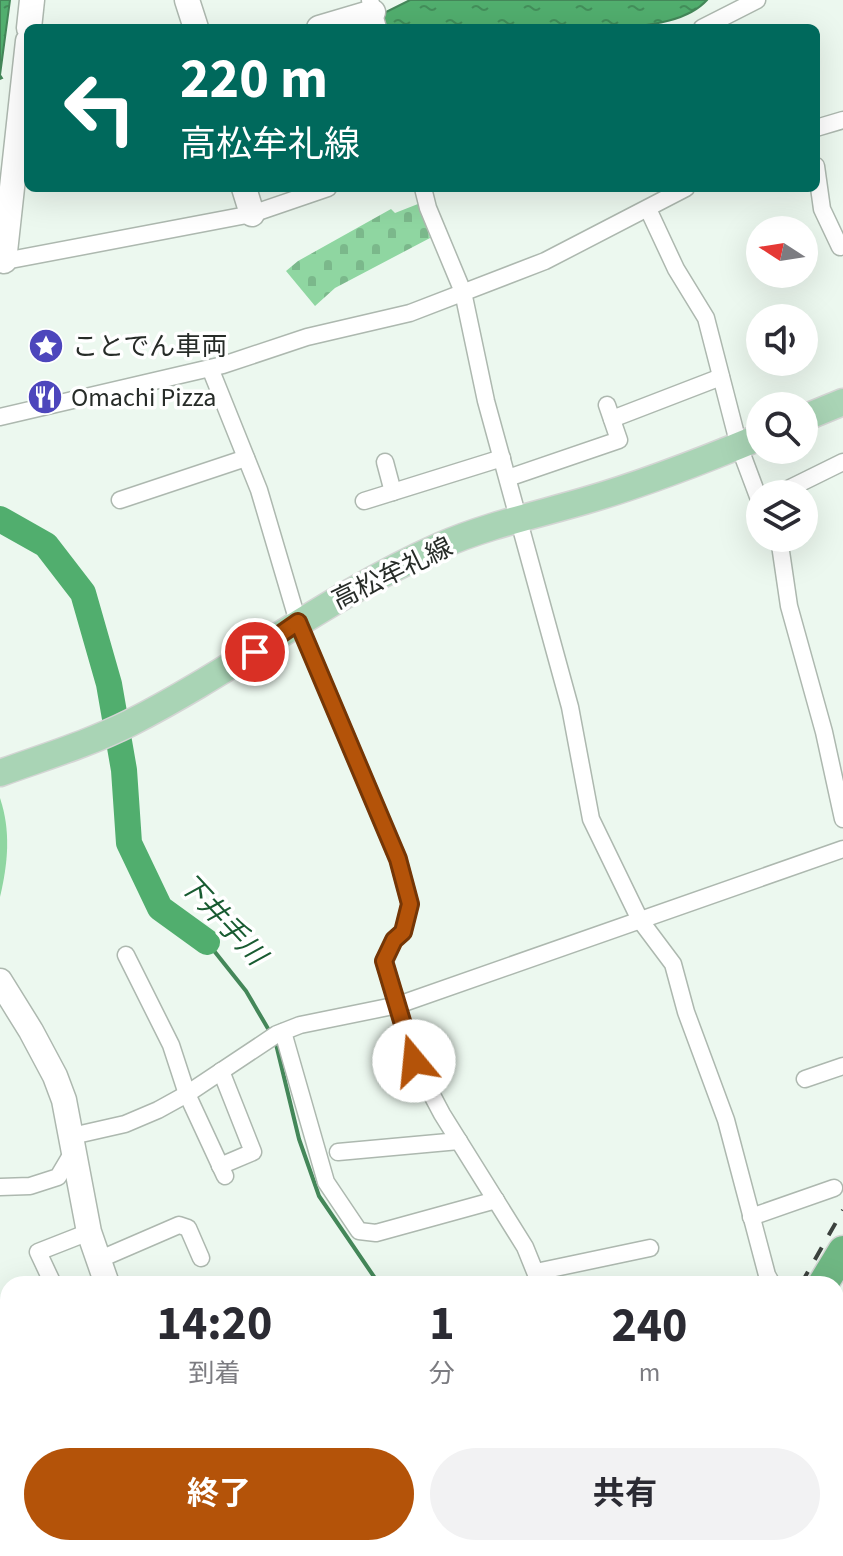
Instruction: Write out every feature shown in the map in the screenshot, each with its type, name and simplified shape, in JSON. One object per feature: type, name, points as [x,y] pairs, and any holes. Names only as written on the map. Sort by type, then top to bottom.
[{"type":"highway","points":[[828,1276],[843,1251]]},
{"type":"main road","points":[[818,412],[843,402]]},
{"type":"main road","name":"高松牟礼線","points":[[0,773],[120,728],[255,652],[363,583],[442,545],[663,476],[746,443]]},
{"type":"street","points":[[29,24],[32,0]]},
{"type":"street","points":[[187,0],[195,24]]},
{"type":"street","points":[[710,24],[757,0]]},
{"type":"street","points":[[334,24],[374,13]]},
{"type":"street","points":[[24,62],[13,119],[2,261],[252,214],[316,192]]},
{"type":"street","points":[[820,127],[843,120]]},
{"type":"street","points":[[245,192],[252,214]]},
{"type":"street","points":[[424,192],[463,292],[502,458],[570,707],[591,819],[640,920],[673,964],[686,1012],[726,1120],[768,1276]]},
{"type":"street","points":[[0,417],[210,368],[307,337],[410,313],[545,261],[679,192]]},
{"type":"street","points":[[820,192],[822,209],[840,247]]},
{"type":"street","points":[[648,209],[676,269],[706,318],[721,377],[746,432]]},
{"type":"street","points":[[210,368],[259,490],[298,622],[398,859],[410,904],[403,932],[394,940],[384,961],[414,1061],[525,1247],[537,1276]]},
{"type":"street","points":[[508,478],[619,440],[610,412],[721,377]]},
{"type":"street","points":[[120,500],[246,458]]},
{"type":"street","points":[[364,501],[502,458]]},
{"type":"street","points":[[385,462],[393,492]]},
{"type":"street","points":[[806,480],[843,462]]},
{"type":"street","points":[[781,552],[789,606],[824,732],[843,819]]},
{"type":"street","points":[[0,1187],[30,1186],[58,1177],[73,1143],[158,1110],[280,1033],[300,1025],[398,1005],[843,849]]},
{"type":"street","points":[[126,955],[171,1045],[187,1094],[222,1171],[253,1152],[221,1071]]},
{"type":"street","points":[[0,981],[55,1076],[64,1100],[89,1232],[104,1276]]},
{"type":"street","points":[[280,1033],[326,1182],[359,1231],[376,1233],[496,1200]]},
{"type":"street","points":[[805,1079],[843,1066]]},
{"type":"street","points":[[338,1152],[459,1141]]},
{"type":"street","points":[[751,1217],[834,1188]]},
{"type":"street","points":[[98,1260],[179,1225],[188,1228],[201,1258]]},
{"type":"street","points":[[49,1276],[38,1252],[89,1232]]},
{"type":"street","points":[[545,1276],[650,1248]]},
{"type":"green space","points":[[423,202],[430,238],[335,288],[315,306],[286,271],[298,261],[391,209],[395,213]]},
{"type":"green space","points":[[0,798],[6,823],[7,847],[0,897]]},
{"type":"water","points":[[0,0],[10,0],[0,75]]},
{"type":"water","points":[[410,0],[707,0],[690,13],[651,24],[384,24],[386,12]]},
{"type":"waterway","name":"下井手川","points":[[0,519],[46,545],[83,593],[109,684],[124,770],[129,843],[160,908],[207,942]]},
{"type":"waterway","name":"下井手川","points":[[207,942],[246,991],[270,1032]]},
{"type":"waterway","name":"下井手川","points":[[275,1040],[299,1139],[319,1196],[374,1276]]},
{"type":"railway","points":[[806,1276],[843,1210]]},
{"type":"place","name":"ことでん車両","points":[[46,346]]},
{"type":"place","name":"Omachi Pizza","points":[[45,397]]},
{"type":"route","points":[[255,652],[298,622],[398,859],[410,904],[403,932],[394,940],[384,961],[414,1061]]}]
